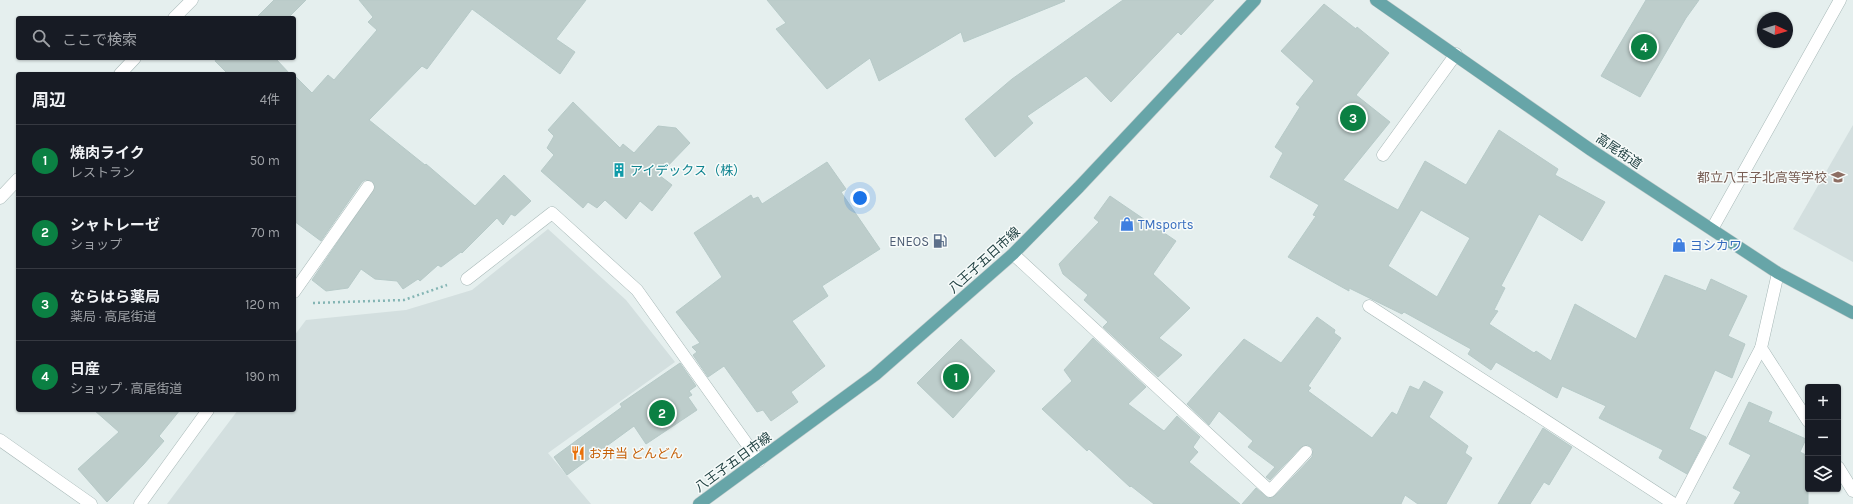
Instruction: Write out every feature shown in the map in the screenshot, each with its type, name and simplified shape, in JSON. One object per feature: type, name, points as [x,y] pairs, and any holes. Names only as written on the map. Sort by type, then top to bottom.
[{"type":"main road","name":"八王子五日市線","points":[[699,504],[874,375],[1013,254],[1079,187],[1255,0]]},
{"type":"main road","name":"高尾街道","points":[[1376,0],[1456,54],[1591,150],[1778,273],[1853,313]]},
{"type":"street","points":[[176,16],[192,0]]},
{"type":"street","points":[[1712,229],[1840,0]]},
{"type":"street","points":[[1383,155],[1456,54]]},
{"type":"street","points":[[122,72],[133,60]]},
{"type":"street","points":[[0,198],[16,181]]},
{"type":"street","points":[[296,289],[368,188]]},
{"type":"street","points":[[467,279],[552,213],[637,290],[759,461]]},
{"type":"street","points":[[1013,254],[1270,491],[1306,452]]},
{"type":"street","points":[[1679,504],[1761,348],[1778,273]]},
{"type":"street","points":[[1368,306],[1674,504]]},
{"type":"street","points":[[1761,348],[1807,420]]},
{"type":"street","points":[[140,504],[207,412]]},
{"type":"street","points":[[0,440],[91,504]]},
{"type":"street","points":[[1841,472],[1853,491]]},
{"type":"path","points":[[310,303],[404,300],[467,279]]},
{"type":"shaded area","name":"都立八王子北高等学校","points":[[1853,125],[1853,262],[1793,229]]},
{"type":"shaded area","points":[[548,229],[626,300],[675,362],[548,453],[591,504],[167,504],[236,412],[296,412],[296,333],[306,320],[406,310],[472,290]]},
{"type":"building","points":[[274,0],[306,0],[290,16],[258,16]]},
{"type":"building","points":[[359,0],[586,0],[556,39],[575,52],[560,74],[472,9],[427,69],[422,66],[369,120],[425,165],[426,164],[475,206],[504,175],[531,201],[515,216],[511,214],[503,225],[497,218],[462,253],[461,252],[441,267],[438,265],[420,281],[418,279],[403,289],[397,281],[375,279],[361,269],[348,288],[326,291],[312,280],[375,187],[372,181],[365,180],[362,182],[321,241],[296,222],[296,77],[312,93],[328,75],[334,80],[377,30],[368,22],[373,17]]},
{"type":"building","points":[[767,0],[1065,1],[964,42],[961,32],[879,81],[870,58],[827,89],[776,29],[786,23]]},
{"type":"building","points":[[1123,0],[1214,0],[1181,35],[1178,32],[1111,102],[1086,76],[1027,116],[1033,123],[995,157],[965,119],[1012,79]]},
{"type":"building","points":[[1646,0],[1699,0],[1686,18],[1640,97],[1601,76]]},
{"type":"building","points":[[1324,4],[1356,29],[1357,27],[1389,53],[1356,95],[1390,122],[1343,180],[1398,210],[1425,161],[1466,185],[1499,130],[1558,169],[1555,175],[1605,202],[1582,241],[1539,214],[1501,286],[1505,288],[1494,310],[1498,311],[1489,324],[1534,353],[1536,351],[1551,361],[1575,304],[1636,339],[1665,275],[1706,291],[1711,279],[1747,296],[1728,336],[1745,344],[1732,378],[1715,370],[1689,429],[1706,437],[1687,474],[1659,458],[1663,450],[1599,418],[1606,406],[1562,386],[1557,398],[1496,362],[1491,370],[1468,354],[1471,349],[1404,312],[1402,314],[1349,288],[1349,291],[1288,257],[1316,216],[1313,215],[1319,205],[1270,177],[1283,153],[1275,147],[1300,107],[1296,104],[1314,81],[1281,51]],"holes":[[[1421,210],[1470,238],[1437,297],[1388,266]]]},
{"type":"building","points":[[277,60],[288,72],[226,72],[215,61]]},
{"type":"building","points":[[573,102],[620,148],[623,144],[634,153],[658,126],[676,128],[690,143],[659,175],[672,185],[652,211],[640,201],[626,219],[605,200],[597,208],[588,202],[583,208],[541,171],[554,155],[547,148],[554,136],[548,130]]},
{"type":"building","points":[[827,162],[846,189],[841,192],[880,249],[822,286],[828,296],[792,321],[825,366],[791,392],[798,402],[771,421],[763,410],[757,412],[724,366],[708,377],[693,355],[697,352],[692,347],[700,343],[676,312],[722,277],[694,233],[751,195],[753,199],[758,197],[762,204]]},
{"type":"building","points":[[1110,196],[1176,241],[1153,274],[1190,308],[1159,338],[1182,355],[1158,377],[1103,327],[1108,322],[1084,300],[1088,295],[1063,274],[1059,264],[1099,222],[1094,218]]},
{"type":"building","points":[[1317,317],[1335,330],[1334,333],[1341,338],[1308,386],[1311,388],[1308,391],[1372,438],[1392,412],[1397,415],[1410,386],[1419,390],[1424,381],[1443,392],[1429,417],[1468,446],[1465,453],[1472,458],[1446,504],[1418,504],[1405,495],[1401,504],[1242,504],[1256,488],[1268,498],[1275,496],[1312,457],[1313,449],[1308,445],[1301,447],[1270,480],[1266,477],[1275,467],[1248,447],[1253,441],[1219,411],[1209,425],[1187,404],[1244,339],[1281,363]]},
{"type":"building","points":[[1093,338],[1146,387],[1128,404],[1164,431],[1177,416],[1200,437],[1193,447],[1198,452],[1189,462],[1240,504],[1154,504],[1131,486],[1130,487],[1089,449],[1087,451],[1042,409],[1072,381],[1064,370]]},
{"type":"building","points":[[961,339],[995,371],[953,418],[917,383]]},
{"type":"building","points":[[680,363],[696,386],[689,391],[692,395],[688,397],[697,410],[646,444],[634,426],[567,475],[554,457],[622,407],[620,404]]},
{"type":"building","points":[[1749,402],[1772,412],[1768,422],[1805,439],[1800,452],[1805,454],[1805,492],[1808,492],[1808,504],[1734,504],[1741,492],[1733,488],[1751,455],[1729,444]]},
{"type":"building","points":[[96,412],[178,412],[159,436],[164,441],[107,502],[78,469],[119,432]]},
{"type":"building","points":[[1543,428],[1572,447],[1549,485],[1544,482],[1530,504],[1498,504]]},
{"type":"place","name":"日産","points":[[1644,47]]},
{"type":"place","name":"ならはら薬局","points":[[1353,118]]},
{"type":"place","name":"アイデックス（株）","points":[[619,170]]},
{"type":"place","name":"都立八王子北高等学校","points":[[1838,177]]},
{"type":"place","name":"TMsports","points":[[1127,224]]},
{"type":"place","name":"ENEOS","points":[[940,241]]},
{"type":"place","name":"ヨシカワ","points":[[1679,245]]},
{"type":"place","name":"焼肉ライク","points":[[956,377]]},
{"type":"place","name":"シャトレーゼ","points":[[662,413]]},
{"type":"place","name":"お弁当 どんどん","points":[[578,453]]}]
